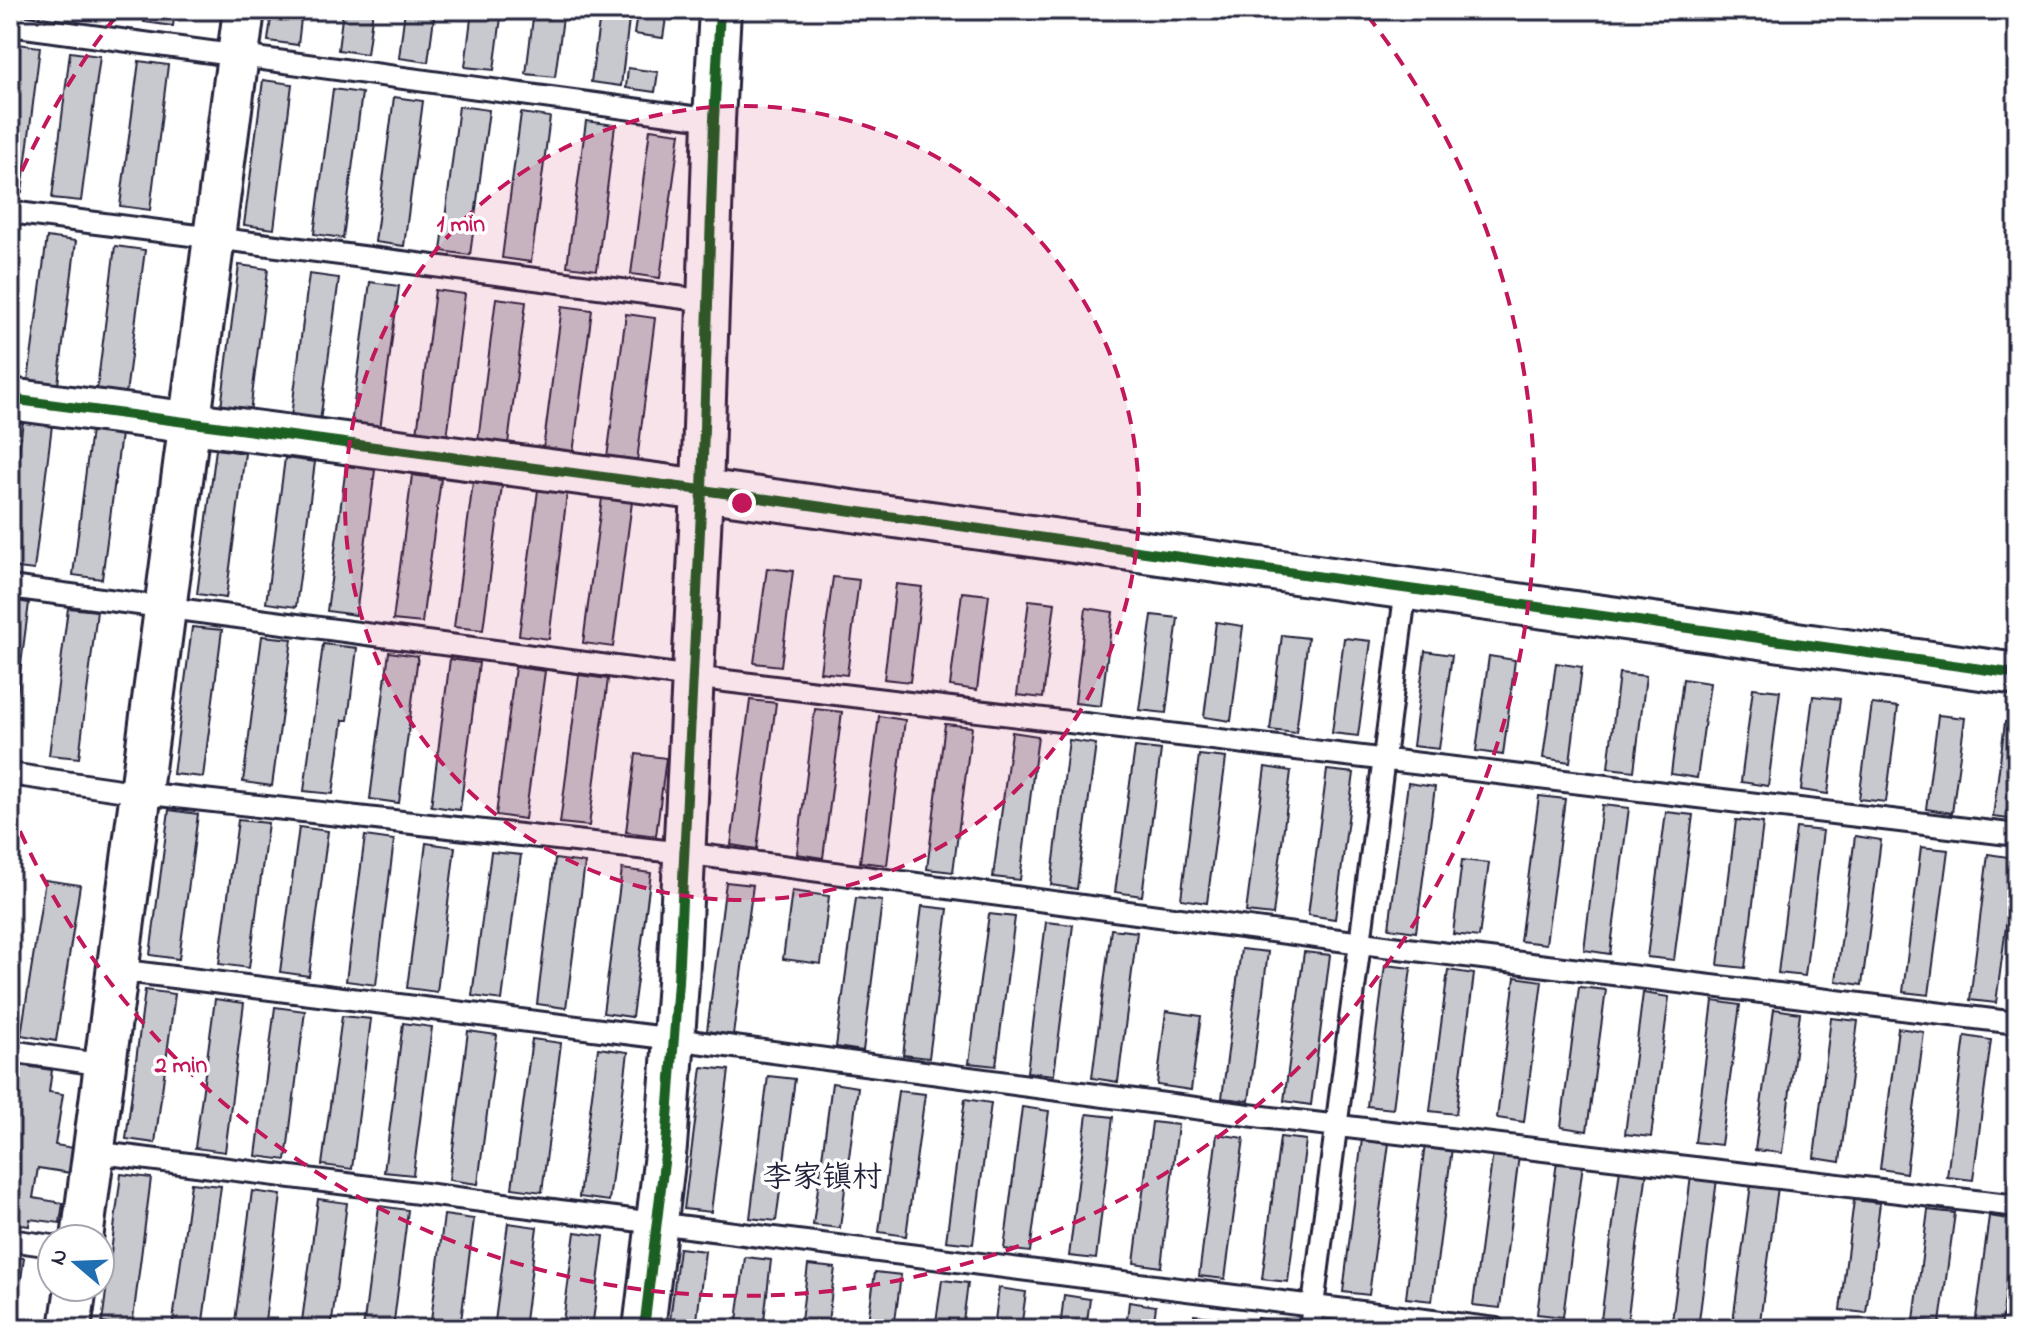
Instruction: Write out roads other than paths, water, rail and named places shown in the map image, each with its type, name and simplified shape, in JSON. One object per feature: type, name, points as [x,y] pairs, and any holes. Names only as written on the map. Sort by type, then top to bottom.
[{"type":"street","points":[[84,1223],[244,10]]},
{"type":"street","points":[[644,1329],[666,1146],[674,1039],[702,490],[719,10]]},
{"type":"street","points":[[10,399],[702,490],[2017,674]]},
{"type":"street","points":[[70,1329],[74,1303]]},
{"type":"lane","points":[[10,25],[714,120]]},
{"type":"lane","points":[[10,212],[708,301]]},
{"type":"lane","points":[[10,587],[692,677],[2017,835]]},
{"type":"lane","points":[[1310,1329],[1406,588]]},
{"type":"lane","points":[[10,774],[140,793],[684,853],[1360,943],[2017,1023]]},
{"type":"lane","points":[[117,970],[1336,1126],[2017,1206]]},
{"type":"lane","points":[[10,1051],[105,1065]]},
{"type":"lane","points":[[93,1152],[1496,1329]]},
{"type":"lane","points":[[10,1240],[36,1244]]},
{"type":"district","name":"李家镇村","points":[[822,1176]]}]
